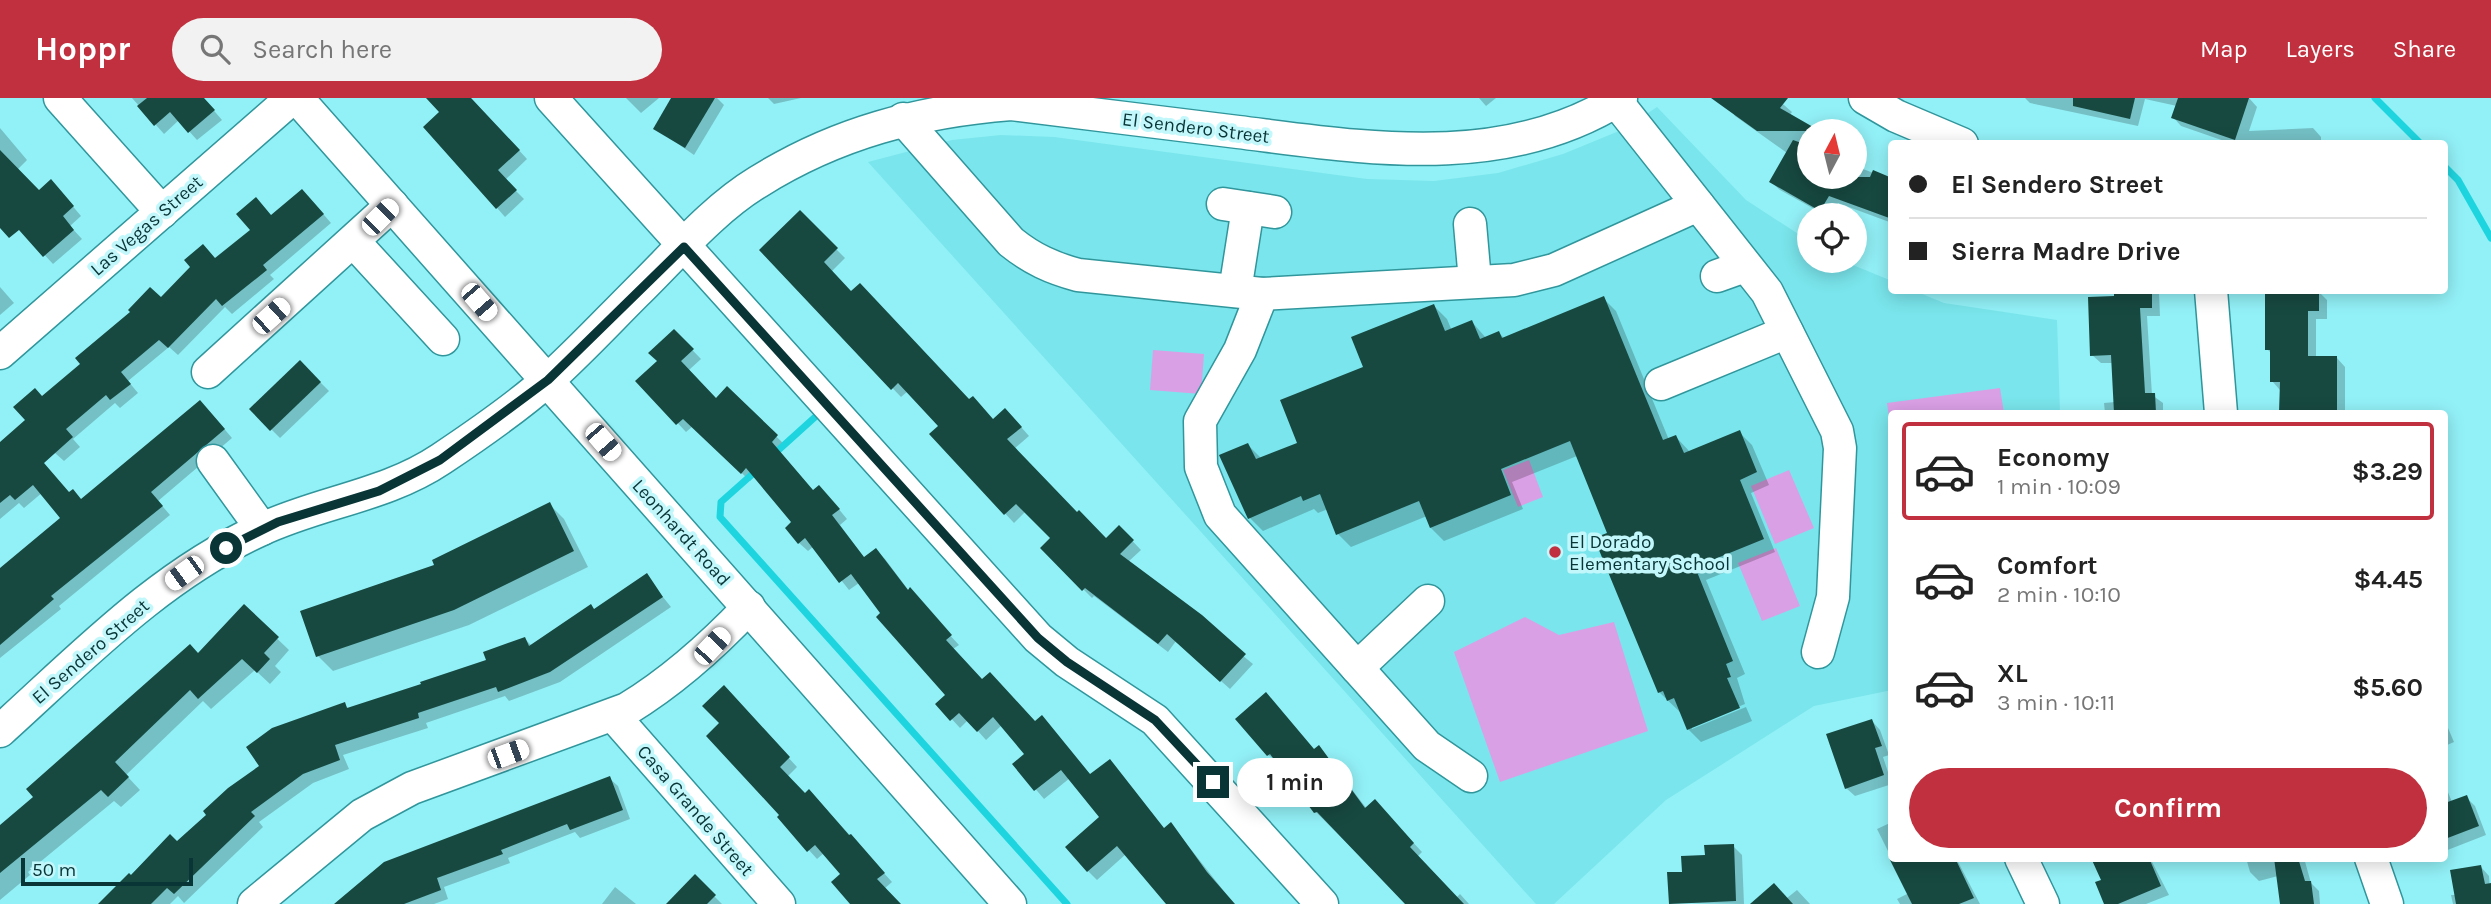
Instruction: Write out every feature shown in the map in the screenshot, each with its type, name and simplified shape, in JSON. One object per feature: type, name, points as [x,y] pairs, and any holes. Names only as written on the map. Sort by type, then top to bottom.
[{"type":"street","points":[[60,98],[162,212]]},
{"type":"street","name":"Las Vegas Street","points":[[0,352],[295,98]]},
{"type":"street","name":"Leonhardt Road","points":[[295,98],[393,205],[1010,904]]},
{"type":"street","points":[[551,98],[1038,638],[1067,662],[1155,720],[1322,904]]},
{"type":"street","points":[[1865,98],[1896,116],[1953,140]]},
{"type":"street","points":[[1618,99],[1645,160],[1698,205],[1731,271],[1767,292],[1837,431],[1840,448],[1833,597],[1818,652]]},
{"type":"street","name":"El Sendero Street","points":[[0,731],[146,601],[203,560],[262,529],[379,491],[440,460],[548,380],[684,247],[766,177],[853,134],[903,119],[958,108],[1047,103],[1412,151],[1485,146],[1521,139],[1555,128],[1618,99]]},
{"type":"street","points":[[903,119],[1011,242],[1053,268],[1078,275],[1249,292],[1514,280],[1554,270],[1698,205]]},
{"type":"street","points":[[208,372],[393,205]]},
{"type":"street","points":[[1249,208],[1249,292],[1240,350],[1200,421],[1201,467],[1220,515],[1427,746],[1471,776]]},
{"type":"street","points":[[1470,224],[1475,281]]},
{"type":"street","points":[[354,242],[443,339]]},
{"type":"street","points":[[2211,294],[2221,410]]},
{"type":"street","points":[[1661,384],[1787,332]]},
{"type":"street","points":[[213,461],[262,529]]},
{"type":"street","points":[[1356,668],[1428,601]]},
{"type":"street","points":[[254,904],[362,815],[412,788],[613,715],[655,692],[712,646],[749,607]]},
{"type":"street","name":"Casa Grande Street","points":[[613,715],[779,904]]},
{"type":"street","points":[[2023,862],[2043,904]]},
{"type":"street","points":[[2372,862],[2387,904]]},
{"type":"shaded area","name":"El Dorado Elementary School","points":[[1657,107],[1746,200],[1797,233],[1797,273],[1867,273],[1867,271],[1888,279],[1888,294],[1922,294],[1944,303],[2057,320],[2060,410],[1888,410],[1888,691],[1814,706],[1666,800],[1554,904],[1536,904],[868,162],[952,140],[1001,135],[1054,137],[1367,179],[1434,181],[1498,173],[1563,154],[1624,129]]},
{"type":"shaded area","points":[[1153,350],[1204,354],[1201,394],[1150,390]]},
{"type":"shaded area","points":[[2000,388],[2004,410],[1888,410],[1887,403]]},
{"type":"shaded area","points":[[1529,460],[1543,497],[1518,507],[1503,470]]},
{"type":"shaded area","points":[[1789,470],[1814,528],[1775,544],[1751,486]]},
{"type":"shaded area","points":[[1776,548],[1800,606],[1762,621],[1738,563]]},
{"type":"shaded area","points":[[1525,617],[1559,635],[1614,622],[1648,731],[1500,782],[1454,652]]},
{"type":"building","points":[[147,98],[204,98],[215,110],[188,133],[170,112],[154,126],[137,106]]},
{"type":"building","points":[[426,98],[471,98],[520,150],[498,170],[517,190],[496,209],[423,127],[439,112]]},
{"type":"building","points":[[671,98],[715,98],[685,148],[653,129]]},
{"type":"building","points":[[1711,98],[1788,98],[1780,108],[1799,119],[1797,131],[1757,131]]},
{"type":"building","points":[[2073,98],[2135,98],[2130,119],[2073,106]]},
{"type":"building","points":[[2178,98],[2249,98],[2235,140],[2171,118]]},
{"type":"building","points":[[1793,140],[1797,141],[1797,189],[1867,189],[1867,177],[1870,177],[1873,170],[1888,176],[1888,218],[1867,210],[1867,203],[1848,203],[1829,196],[1825,203],[1806,203],[1769,182]]},
{"type":"building","points":[[0,150],[39,190],[51,179],[74,206],[63,216],[74,230],[43,257],[19,230],[9,238],[0,228]]},
{"type":"building","points":[[302,189],[324,214],[263,265],[267,270],[222,306],[216,299],[168,348],[159,340],[121,372],[131,384],[110,400],[106,395],[66,429],[73,437],[44,463],[69,492],[73,489],[81,499],[200,400],[225,429],[151,492],[163,506],[51,596],[54,599],[0,645],[0,568],[60,518],[33,485],[15,500],[10,495],[0,503],[0,442],[25,420],[13,407],[35,388],[42,396],[80,364],[75,358],[130,312],[128,310],[150,287],[161,297],[190,267],[184,260],[203,244],[215,258],[250,230],[236,214],[256,197],[271,215]]},
{"type":"building","points":[[800,210],[838,248],[824,262],[851,291],[860,283],[969,399],[973,396],[993,419],[1005,408],[1022,427],[1007,439],[1077,512],[1079,510],[1106,538],[1119,525],[1134,540],[1120,554],[1202,615],[1246,654],[1220,682],[1167,634],[1158,644],[1085,588],[1082,591],[1040,548],[1050,538],[1016,504],[1004,515],[929,434],[938,426],[898,383],[891,390],[759,250]]},
{"type":"building","points":[[2152,294],[2152,308],[2140,308],[2145,393],[2155,393],[2156,410],[2114,410],[2111,355],[2090,356],[2088,297]]},
{"type":"building","points":[[2265,294],[2319,294],[2319,311],[2308,311],[2308,356],[2337,356],[2337,410],[2279,410],[2280,382],[2270,382],[2270,350],[2265,350]]},
{"type":"building","points":[[1604,296],[1663,440],[1676,435],[1684,453],[1740,430],[1757,472],[1740,480],[1764,539],[1695,567],[1733,661],[1726,664],[1731,677],[1727,678],[1740,708],[1687,730],[1674,698],[1667,701],[1663,691],[1658,693],[1594,538],[1607,533],[1570,441],[1501,469],[1511,495],[1430,528],[1419,501],[1336,535],[1320,494],[1303,501],[1301,496],[1248,519],[1219,455],[1248,443],[1256,459],[1297,443],[1280,400],[1363,367],[1351,337],[1434,304],[1445,331],[1472,320],[1480,339],[1499,331],[1502,338]]},
{"type":"building","points":[[674,329],[694,349],[681,361],[716,398],[727,386],[778,435],[772,442],[813,490],[819,485],[840,509],[832,515],[864,557],[876,548],[908,590],[910,587],[952,635],[946,640],[982,679],[990,672],[1035,721],[1042,715],[1090,774],[1110,759],[1164,828],[1171,822],[1207,872],[1235,904],[1166,904],[1117,846],[1087,872],[1065,847],[1099,817],[1061,770],[1034,791],[1012,764],[1024,754],[993,717],[977,732],[959,713],[950,721],[935,704],[945,695],[876,617],[880,613],[851,574],[839,583],[805,538],[798,544],[785,528],[791,522],[746,468],[741,474],[683,419],[676,425],[635,381],[657,361],[648,353]]},
{"type":"building","points":[[300,360],[321,382],[270,431],[249,409]]},
{"type":"building","points":[[550,502],[574,551],[454,610],[316,657],[300,611],[434,565],[432,560]]},
{"type":"building","points":[[647,573],[663,597],[550,672],[498,692],[496,687],[418,713],[419,718],[335,745],[340,760],[303,774],[251,812],[255,816],[174,894],[167,888],[151,904],[98,904],[129,873],[131,875],[170,834],[177,841],[206,815],[203,811],[228,788],[259,766],[246,747],[272,728],[345,702],[347,708],[421,684],[420,682],[486,660],[483,652],[525,637],[529,646],[591,604],[594,609]]},
{"type":"building","points":[[244,604],[279,637],[264,653],[270,659],[257,673],[242,659],[198,699],[190,690],[115,762],[129,777],[108,797],[101,790],[0,873],[0,825],[33,797],[26,789],[190,644],[198,653]]},
{"type":"building","points":[[724,685],[790,757],[780,767],[805,793],[809,789],[849,835],[851,834],[885,873],[877,879],[901,904],[850,904],[831,882],[840,874],[815,845],[807,852],[777,817],[779,815],[706,736],[719,723],[702,706]]},
{"type":"building","points":[[1266,692],[1314,749],[1319,745],[1365,808],[1375,799],[1414,843],[1410,847],[1464,904],[1405,904],[1317,812],[1314,813],[1270,754],[1267,756],[1235,719]]},
{"type":"building","points":[[1872,719],[1882,746],[1875,748],[1884,775],[1845,789],[1826,734]]},
{"type":"building","points":[[610,776],[623,810],[570,830],[567,824],[501,850],[503,854],[437,878],[441,890],[404,904],[334,904],[384,862]]},
{"type":"building","points":[[2467,795],[2479,826],[2448,838],[2448,802]]},
{"type":"building","points":[[1734,844],[1736,901],[1669,904],[1667,872],[1682,872],[1681,856],[1705,855],[1704,845]]},
{"type":"building","points":[[1891,862],[1957,862],[1974,898],[1959,904],[1912,904]]},
{"type":"building","points":[[2093,862],[2151,862],[2161,886],[2118,904],[2104,904],[2095,882],[2101,880]]},
{"type":"building","points":[[2275,862],[2299,862],[2305,881],[2311,881],[2314,904],[2280,904]]},
{"type":"building","points":[[2481,865],[2485,884],[2491,883],[2491,904],[2456,904],[2450,870]]},
{"type":"building","points":[[695,874],[716,895],[707,904],[666,904]]},
{"type":"building","points":[[1774,883],[1793,904],[1750,904]]},
{"type":"waterway","points":[[2375,98],[2417,140]]},
{"type":"waterway","points":[[2448,170],[2458,180],[2491,238]]},
{"type":"waterway","points":[[773,455],[814,418]]},
{"type":"waterway","points":[[757,470],[721,502],[720,517],[1067,904]]},
{"type":"place","name":"El Dorado Elementary School","points":[[1555,552]]},
{"type":"route","points":[[226,548],[278,522],[379,491],[440,460],[548,380],[684,247],[1038,638],[1067,662],[1155,720],[1213,782]]}]
